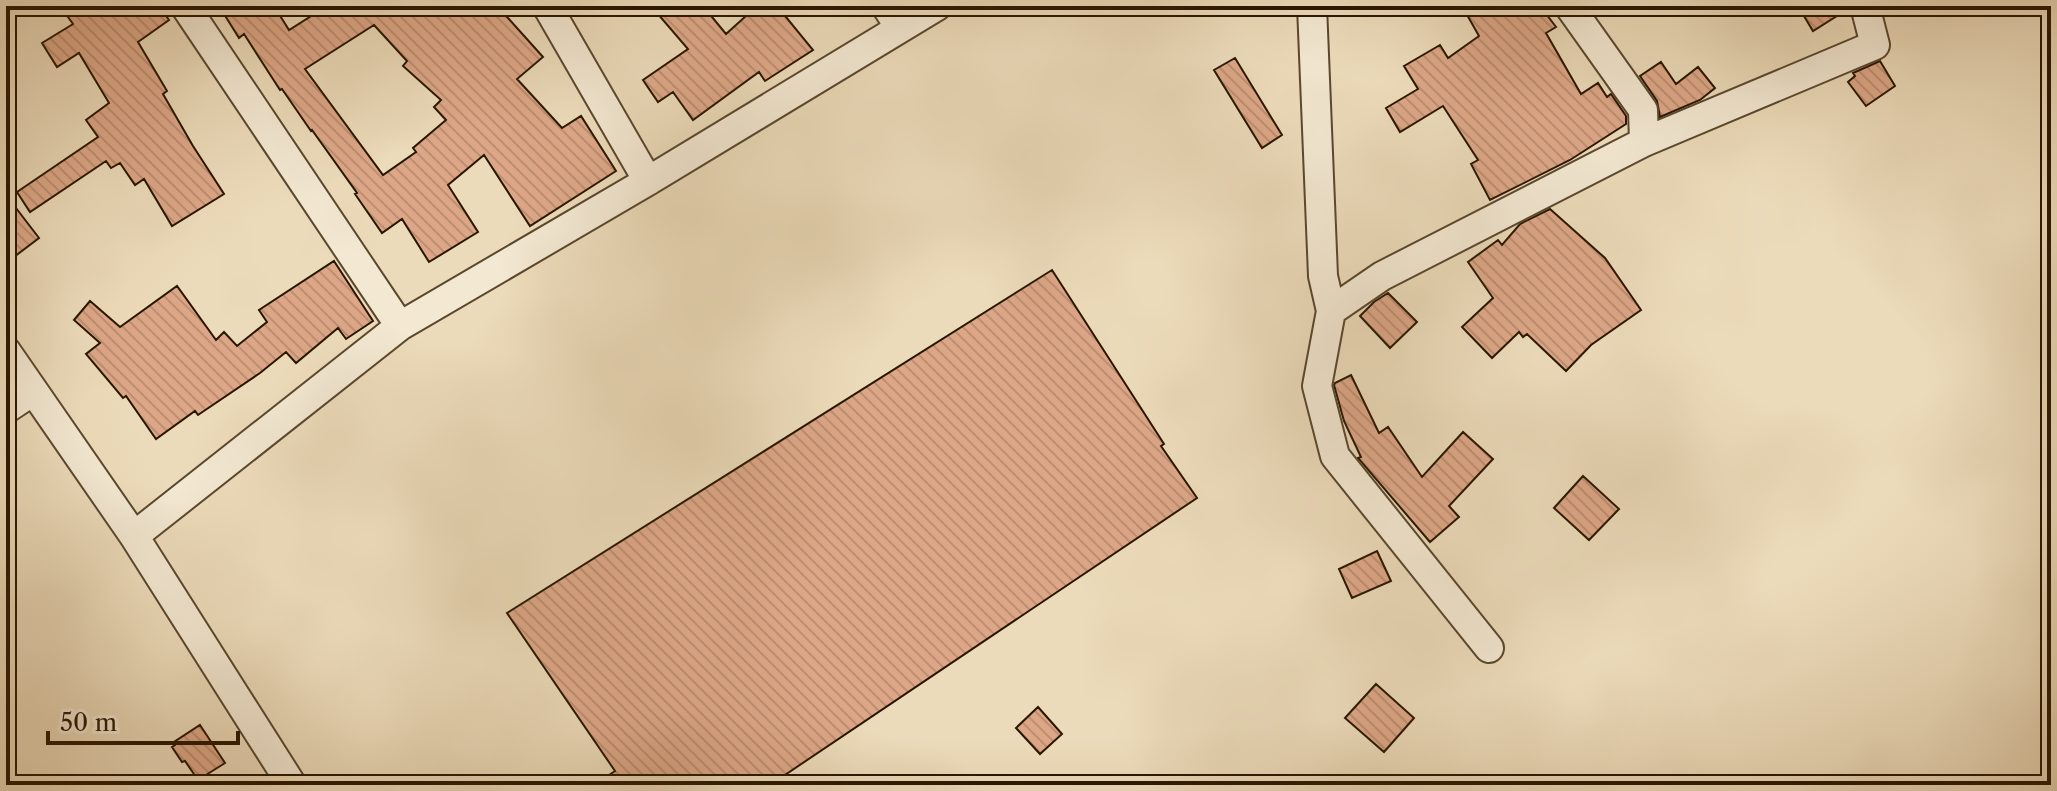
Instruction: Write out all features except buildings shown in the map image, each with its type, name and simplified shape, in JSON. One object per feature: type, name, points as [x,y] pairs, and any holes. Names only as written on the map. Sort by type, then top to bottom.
[{"type":"street","points":[[185,6],[400,326]]},
{"type":"street","points":[[547,6],[648,181]]},
{"type":"street","points":[[134,536],[400,326],[648,181],[893,17],[937,6]]},
{"type":"street","points":[[1312,6],[1323,276],[1331,311],[1317,386],[1335,456],[1489,648]]},
{"type":"street","points":[[1569,6],[1643,110],[1644,142]]},
{"type":"street","points":[[1331,311],[1382,276],[1644,142],[1875,45],[1865,6]]},
{"type":"street","points":[[6,351],[134,536],[292,785]]},
{"type":"street","points":[[6,409],[33,391]]}]
